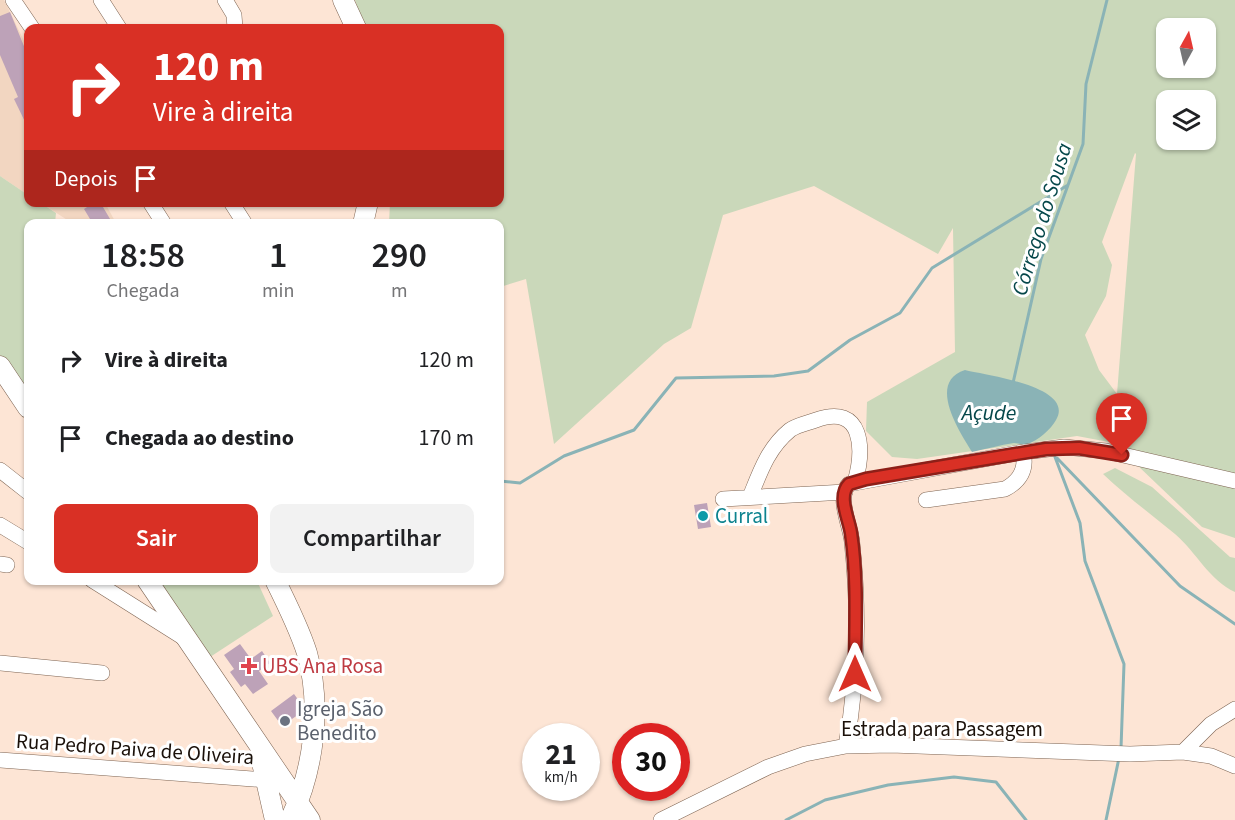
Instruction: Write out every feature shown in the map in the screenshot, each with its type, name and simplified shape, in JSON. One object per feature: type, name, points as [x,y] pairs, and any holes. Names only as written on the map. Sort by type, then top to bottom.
[{"type":"main road","points":[[344,0],[354,24]]},
{"type":"main road","points":[[0,366],[24,402]]},
{"type":"main road","points":[[150,585],[252,732],[294,811],[310,820]]},
{"type":"main road","points":[[277,585],[306,652],[312,679],[312,742],[294,811]]},
{"type":"main road","points":[[252,732],[267,780],[274,820]]},
{"type":"street","points":[[13,0],[29,24]]},
{"type":"street","points":[[101,0],[116,24]]},
{"type":"street","points":[[225,0],[234,15],[235,24]]},
{"type":"street","points":[[750,497],[766,457],[791,429],[821,418],[841,417],[854,427],[859,437],[862,458],[850,487],[855,612],[854,697],[846,746]]},
{"type":"street","points":[[723,499],[850,487],[1023,452],[1064,447],[1097,450],[1235,481]]},
{"type":"street","points":[[926,500],[1005,489],[1015,484],[1021,476],[1025,461],[1023,452]]},
{"type":"street","points":[[0,470],[24,489]]},
{"type":"street","points":[[0,525],[24,540]]},
{"type":"street","points":[[100,585],[189,641]]},
{"type":"street","points":[[0,663],[102,674]]},
{"type":"street","points":[[1183,752],[1211,724],[1235,709]]},
{"type":"street","name":"Estrada para Passagem","points":[[661,820],[768,767],[805,754],[846,746],[891,745],[1130,754],[1183,752],[1211,756],[1235,766]]},
{"type":"street","name":"Rua Pedro Paiva de Oliveira","points":[[0,760],[267,780]]},
{"type":"shaded area","points":[[0,0],[4,0],[24,41],[24,192],[0,176]]},
{"type":"shaded area","points":[[47,207],[107,207],[114,219],[66,219]]},
{"type":"green space","points":[[355,0],[1235,0],[1235,538],[1202,527],[1114,443],[1077,436],[917,459],[892,457],[866,431],[867,402],[955,352],[953,228],[938,254],[814,186],[723,215],[691,328],[664,344],[554,444],[526,279],[504,286],[504,219],[389,219],[390,207],[504,207],[504,24],[363,24]],"holes":[[[1136,154],[1117,394],[1099,370],[1085,335],[1106,296],[1112,265],[1102,242]]]},
{"type":"green space","points":[[0,176],[24,192],[24,207],[47,207],[56,213],[55,219],[24,219],[24,391],[0,355]]},
{"type":"green space","points":[[1115,468],[1152,487],[1230,557],[1235,558],[1235,592],[1218,581],[1183,541],[1103,474]]},
{"type":"green space","points":[[157,585],[259,585],[273,616],[207,659]]},
{"type":"water","name":"Açude","points":[[965,370],[1007,379],[1041,391],[1053,399],[1059,408],[1056,420],[1044,434],[1031,442],[1014,443],[972,452],[954,420],[947,396],[948,385],[954,376]]},
{"type":"building","points":[[10,12],[24,46],[24,120],[14,99],[18,97],[0,55],[0,16]]},
{"type":"building","points":[[103,207],[110,219],[90,219],[84,209]]},
{"type":"building","name":"Curral","points":[[707,503],[711,527],[698,529],[694,505]]},
{"type":"building","name":"UBS Ana Rosa","points":[[240,644],[251,659],[262,651],[270,663],[259,671],[268,684],[253,694],[245,684],[241,687],[230,672],[234,669],[224,655]]},
{"type":"building","points":[[294,694],[302,705],[302,712],[282,726],[271,711]]},
{"type":"waterway","name":"Córrego do Sousa","points":[[1013,383],[1041,259],[1083,144],[1086,84],[1107,0]]},
{"type":"waterway","points":[[504,481],[520,483],[564,456],[634,430],[676,378],[774,376],[808,371],[850,340],[900,313],[932,268],[1068,185]]},
{"type":"waterway","name":"Córrego do Sousa","points":[[1055,457],[1080,523],[1085,561],[1124,664],[1121,748]]},
{"type":"waterway","points":[[1057,458],[1180,586],[1235,624]]},
{"type":"waterway","name":"Córrego do Sousa","points":[[1106,820],[1119,758]]},
{"type":"waterway","points":[[786,820],[825,800],[888,785],[954,777],[996,782],[1026,820]]},
{"type":"place","name":"Curral","points":[[703,516]]},
{"type":"place","name":"UBS Ana Rosa","points":[[249,666]]},
{"type":"place","name":"Igreja São Benedito","points":[[285,721]]},
{"type":"route","points":[[855,674],[853,550],[844,503],[844,492],[849,484],[866,479],[1064,447],[1122,455]]}]
